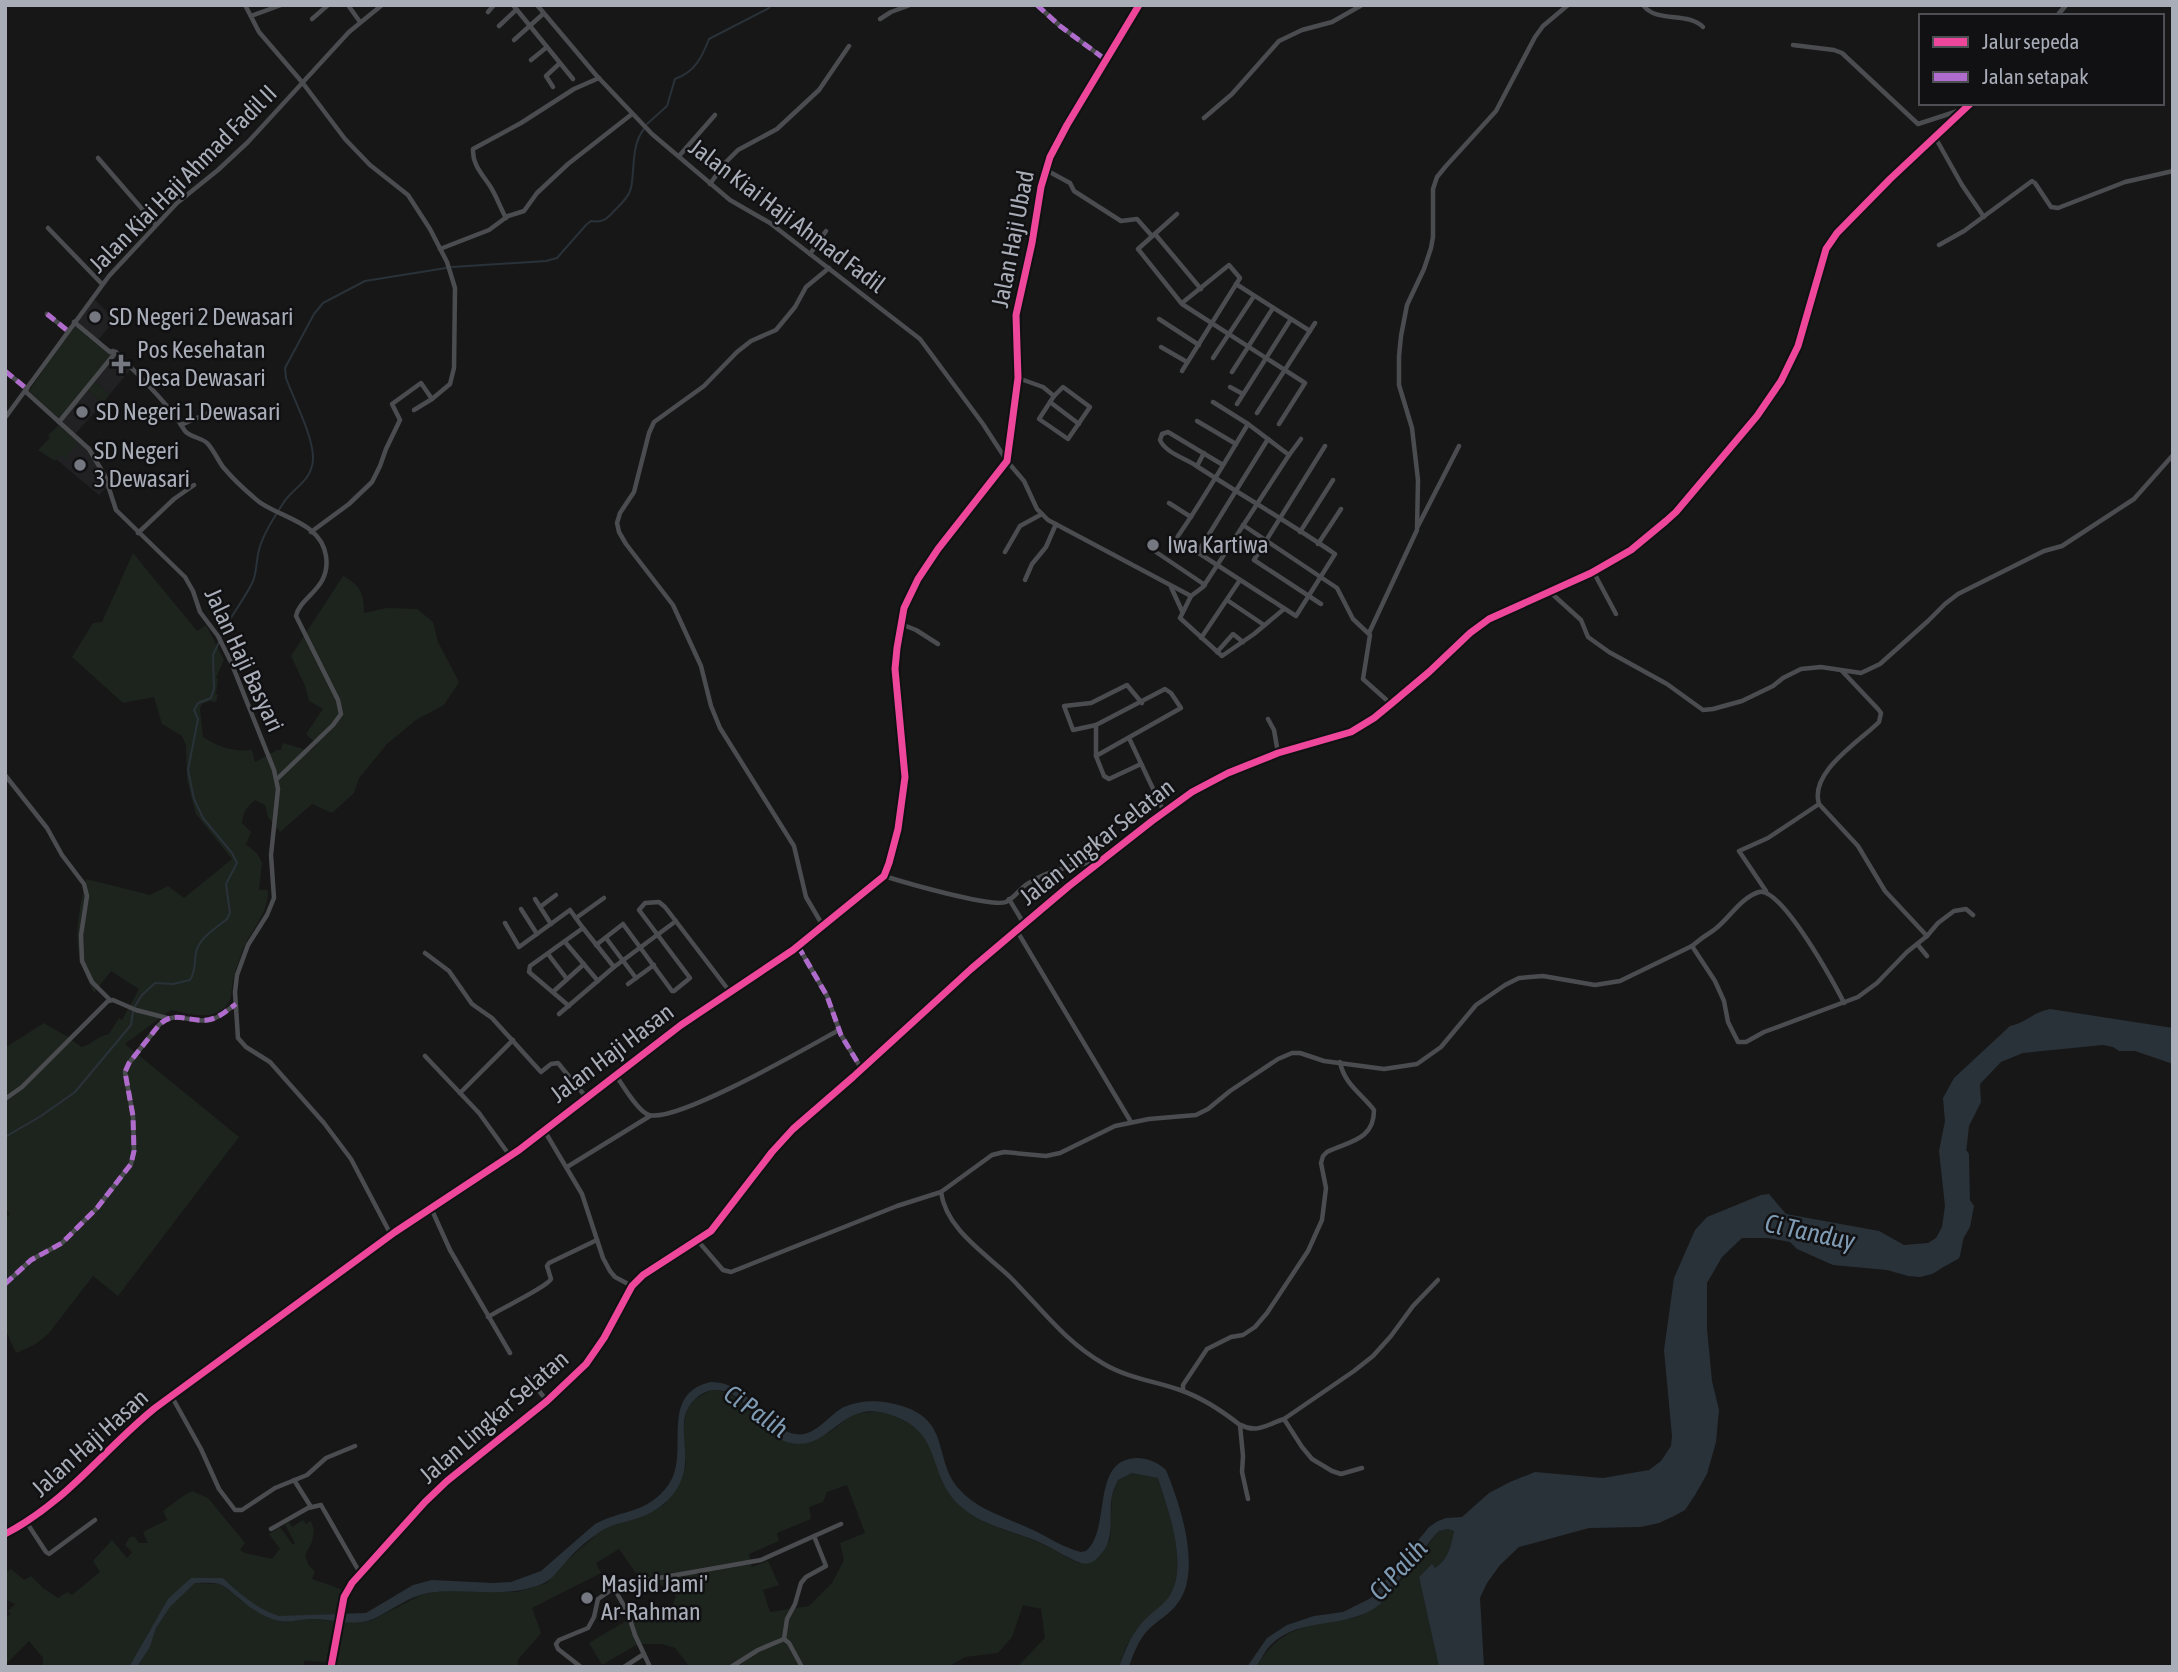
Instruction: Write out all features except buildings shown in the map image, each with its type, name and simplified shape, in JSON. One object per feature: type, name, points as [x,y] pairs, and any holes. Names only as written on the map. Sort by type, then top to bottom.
[{"type":"street","points":[[245,5],[259,32],[354,148],[370,165],[408,195],[447,262],[455,288],[454,368],[450,384],[414,410]]},
{"type":"street","points":[[251,16],[281,5]]},
{"type":"street","points":[[312,19],[328,5]]},
{"type":"street","points":[[348,5],[360,22]]},
{"type":"street","name":"Jalan Kiai Haji Ahmad Fadil II","points":[[5,418],[102,284],[181,200],[240,149],[360,22],[382,5]]},
{"type":"street","points":[[488,12],[494,5]]},
{"type":"street","name":"Jalan Kiai Haji Ahmad Fadil","points":[[537,5],[599,78],[652,134],[738,206],[770,223],[920,339],[1024,481],[1030,498],[1042,514]]},
{"type":"street","points":[[880,19],[910,5]]},
{"type":"street","points":[[1037,5],[1106,60]]},
{"type":"street","name":"Jalan Haji Ubad","points":[[1007,461],[1018,378],[1016,315],[1041,187],[1050,157],[1067,125],[1139,5]]},
{"type":"street","points":[[1204,118],[1232,93],[1279,41],[1290,34],[1332,22],[1362,5]]},
{"type":"street","points":[[1417,530],[1418,480],[1412,428],[1399,385],[1399,356],[1407,305],[1432,248],[1433,189],[1437,177],[1496,111],[1543,26],[1569,5]]},
{"type":"street","points":[[1643,5],[1647,11],[1654,14],[1697,21],[1703,27]]},
{"type":"street","points":[[499,26],[514,8],[573,79]]},
{"type":"street","points":[[514,40],[543,14]]},
{"type":"street","points":[[1793,45],[1834,50],[1842,54],[1918,124],[1968,106]]},
{"type":"street","points":[[710,184],[738,150],[777,129],[819,90],[849,46]]},
{"type":"street","points":[[531,60],[547,47]]},
{"type":"street","points":[[553,87],[546,76],[559,63]]},
{"type":"street","points":[[506,218],[491,187],[481,175],[472,153],[473,149],[521,123],[574,89],[599,78]]},
{"type":"street","name":"Jalan Lingkar Selatan","points":[[331,1667],[344,1597],[360,1573],[425,1502],[447,1481],[547,1401],[586,1364],[621,1309],[632,1286],[655,1266],[698,1241],[720,1221],[772,1152],[793,1129],[971,969],[1101,860],[1192,792],[1227,773],[1278,752],[1351,732],[1374,718],[1429,673],[1470,633],[1489,619],[1550,592],[1631,550],[1676,512],[1757,416],[1782,381],[1798,346],[1826,249],[1858,211],[1968,106]]},
{"type":"street","points":[[440,249],[489,230],[527,208],[537,194],[568,164],[632,114]]},
{"type":"street","points":[[679,156],[715,115]]},
{"type":"street","points":[[1934,136],[1962,185],[1984,216]]},
{"type":"street","points":[[98,158],[156,225]]},
{"type":"street","points":[[1046,170],[1070,183],[1073,191],[1121,221],[1137,219],[1201,289]]},
{"type":"street","points":[[1939,245],[1964,231],[2032,181],[2051,207],[2058,208],[2125,182],[2173,171]]},
{"type":"street","points":[[1177,214],[1138,249],[1182,303],[1305,383],[1279,424]]},
{"type":"street","points":[[48,228],[102,284]]},
{"type":"street","points":[[810,254],[826,231]]},
{"type":"street","points":[[1182,303],[1230,265],[1240,278],[1182,371]]},
{"type":"street","points":[[823,926],[806,897],[794,846],[720,728],[711,706],[701,666],[673,605],[626,544],[617,523],[620,513],[634,492],[654,422],[704,386],[751,341],[776,330],[795,307],[806,287],[829,268]]},
{"type":"street","points":[[1236,284],[1310,331]]},
{"type":"street","points":[[1213,358],[1254,296]]},
{"type":"street","points":[[1232,372],[1273,308]]},
{"type":"street","points":[[47,314],[68,331]]},
{"type":"street","points":[[1159,319],[1199,345]]},
{"type":"street","points":[[1237,404],[1291,320]]},
{"type":"street","points":[[74,321],[110,352],[116,352],[166,404],[189,434],[209,445],[241,486],[261,503],[279,511],[311,532],[321,541],[325,550],[326,570],[314,593],[296,616],[340,704],[341,714],[277,779]]},
{"type":"street","points":[[1257,413],[1315,323]]},
{"type":"street","points":[[1161,346],[1187,362]]},
{"type":"street","points":[[59,422],[116,352]]},
{"type":"street","name":"Jalan Haji Basyari","points":[[5,371],[91,452],[105,476],[116,510],[185,577],[200,612],[219,639],[231,663],[277,779],[271,855],[274,898],[248,945],[235,986],[240,1040],[270,1062],[324,1123],[351,1159],[391,1235]]},
{"type":"street","points":[[1018,378],[1043,387],[1054,396]]},
{"type":"street","points":[[311,532],[349,504],[372,482],[400,421],[391,404],[421,383],[432,399]]},
{"type":"street","points":[[1063,387],[1090,407],[1067,439],[1039,421],[1050,402],[1063,387]]},
{"type":"street","points":[[1230,387],[1243,394]]},
{"type":"street","points":[[1050,402],[1079,424]]},
{"type":"street","points":[[1213,402],[1289,455]]},
{"type":"street","points":[[181,425],[217,409]]},
{"type":"street","points":[[1197,421],[1236,444]]},
{"type":"street","points":[[1223,465],[1168,432],[1162,434],[1160,440],[1164,447],[1197,466],[1215,478],[1300,532],[1318,544],[1335,554],[1296,616],[1177,539],[1191,517],[1215,478],[1223,465],[1236,444],[1248,424]]},
{"type":"street","points":[[1198,552],[1268,439]]},
{"type":"street","points":[[1284,609],[1224,656],[1181,620],[1182,612],[1191,596],[1205,585],[1301,439]]},
{"type":"street","points":[[1321,604],[1254,560],[1325,446]]},
{"type":"street","points":[[1391,704],[1363,679],[1369,633],[1435,489],[1459,446]]},
{"type":"street","points":[[1197,466],[1204,453]]},
{"type":"street","points":[[1550,592],[1581,621],[1588,637],[1609,652],[1655,677],[1703,710],[1713,709],[1742,701],[1801,669],[1821,667],[1861,673],[1880,664],[1958,594],[2044,551],[2062,546],[2139,495],[2173,455]]},
{"type":"street","points":[[1007,461],[938,549],[918,579],[904,608],[895,670],[905,777],[898,829],[884,876],[919,887],[992,903],[1006,902],[1027,884],[1044,875],[1101,860]]},
{"type":"street","points":[[1300,532],[1333,480]]},
{"type":"street","points":[[138,533],[173,499],[194,485]]},
{"type":"street","points":[[1169,503],[1191,517]]},
{"type":"street","points":[[1318,544],[1342,509]]},
{"type":"street","points":[[1005,552],[1020,526],[1042,514],[1191,596]]},
{"type":"street","points":[[1025,580],[1032,564],[1046,547],[1056,524]]},
{"type":"street","points":[[1243,525],[1337,588],[1353,619],[1369,633]]},
{"type":"street","points":[[1156,552],[1205,585]]},
{"type":"street","points":[[1593,571],[1616,614]]},
{"type":"street","points":[[1201,638],[1240,580]]},
{"type":"street","points":[[1171,586],[1182,612]]},
{"type":"street","points":[[1227,600],[1264,625]]},
{"type":"street","points":[[901,624],[938,644]]},
{"type":"street","points":[[1217,652],[1233,634],[1243,642]]},
{"type":"street","points":[[1842,670],[1878,709],[1881,717],[1880,722],[1841,756],[1823,776],[1817,793],[1819,804],[1858,846],[1885,891],[1927,936]]},
{"type":"street","points":[[1096,756],[1181,707],[1166,689],[1142,703],[1096,725],[1073,730],[1064,706],[1091,703],[1127,685],[1142,703]]},
{"type":"street","points":[[1268,719],[1274,730],[1278,752]]},
{"type":"street","points":[[1096,725],[1096,756],[1104,776],[1110,779],[1141,764]]},
{"type":"street","points":[[1129,738],[1164,812]]},
{"type":"street","points":[[5,775],[47,828],[62,855],[84,884],[86,896],[81,935],[82,961],[92,982],[110,1000],[167,1018],[207,1020],[236,1004]]},
{"type":"street","points":[[1819,804],[1768,838],[1739,851],[1766,891],[1782,905],[1802,933],[1830,974],[1844,1003]]},
{"type":"street","name":"Jalan Haji Hasan","points":[[5,1534],[27,1523],[90,1471],[141,1420],[391,1235],[510,1156],[681,1025],[799,946],[884,876]]},
{"type":"street","points":[[698,1241],[723,1270],[731,1272],[906,1202],[941,1192],[992,1154],[1004,1152],[1051,1156],[1115,1126],[1196,1115],[1278,1059],[1293,1053],[1324,1061],[1384,1069],[1417,1064],[1441,1046],[1476,1005],[1519,978],[1544,976],[1595,985],[1620,981],[1692,946],[1714,930],[1749,897],[1766,891]]},
{"type":"street","points":[[540,906],[556,895]]},
{"type":"street","points":[[576,918],[604,898]]},
{"type":"street","points":[[535,899],[551,924]]},
{"type":"street","points":[[1009,899],[1024,924]]},
{"type":"street","points":[[596,945],[623,924],[671,991],[674,991],[690,978],[640,913],[640,907],[645,903],[659,902],[730,992]]},
{"type":"street","points":[[521,909],[537,934]]},
{"type":"street","points":[[1692,946],[1715,981],[1724,1002],[1728,1022],[1738,1042],[1746,1042],[1764,1031],[1858,997],[1877,983],[1938,923],[1954,911],[1966,909],[1973,915]]},
{"type":"street","points":[[505,923],[519,947],[570,910],[614,967]]},
{"type":"street","points":[[559,1014],[622,960],[676,921]]},
{"type":"street","points":[[569,1006],[529,972],[530,966],[583,928]]},
{"type":"street","points":[[1017,931],[1131,1122]]},
{"type":"street","points":[[606,938],[636,978]]},
{"type":"street","points":[[565,942],[598,981]]},
{"type":"street","points":[[1918,945],[1927,956]]},
{"type":"street","points":[[799,946],[827,996],[839,1030],[861,1068]]},
{"type":"street","points":[[425,953],[449,971],[472,1004],[492,1018],[541,1072],[551,1064],[558,1063],[586,1097]]},
{"type":"street","points":[[548,954],[568,979]]},
{"type":"street","points":[[554,991],[584,964]]},
{"type":"street","points":[[628,984],[654,965]]},
{"type":"street","points":[[5,1099],[22,1087],[110,1000]]},
{"type":"street","points":[[5,1284],[31,1260],[62,1243],[97,1208],[131,1164],[134,1151],[133,1116],[125,1072],[129,1063],[167,1018]]},
{"type":"street","points":[[615,1074],[643,1112],[659,1116],[720,1093],[839,1030]]},
{"type":"street","points":[[460,1093],[513,1040]]},
{"type":"street","points":[[425,1056],[479,1113],[510,1156]]},
{"type":"street","points":[[1182,1391],[1183,1385],[1207,1349],[1231,1337],[1243,1335],[1255,1327],[1267,1313],[1319,1230],[1326,1188],[1321,1163],[1323,1156],[1364,1136],[1372,1125],[1374,1110],[1346,1079],[1340,1062]]},
{"type":"street","points":[[567,1167],[651,1116]]},
{"type":"street","points":[[544,1130],[582,1194],[603,1258],[610,1271],[615,1277],[632,1286]]},
{"type":"street","points":[[941,1192],[953,1221],[966,1237],[1011,1278],[1048,1320],[1068,1338],[1102,1363],[1120,1372],[1182,1391],[1216,1406],[1240,1425],[1257,1430],[1284,1419],[1373,1356],[1438,1280]]},
{"type":"street","points":[[431,1208],[446,1242],[510,1353]]},
{"type":"street","points":[[488,1317],[547,1285],[551,1279],[547,1266],[549,1263],[597,1240]]},
{"type":"street","points":[[528,1377],[547,1401]]},
{"type":"street","points":[[172,1397],[201,1449],[219,1489],[235,1510],[242,1510],[275,1488],[307,1475],[326,1458],[355,1446]]},
{"type":"street","points":[[1284,1419],[1312,1459],[1341,1474],[1362,1468]]},
{"type":"street","points":[[1240,1425],[1242,1472],[1248,1499]]},
{"type":"street","points":[[294,1480],[311,1507]]},
{"type":"street","points":[[271,1529],[311,1507],[320,1505],[360,1573]]},
{"type":"street","points":[[27,1523],[50,1554],[95,1520]]},
{"type":"street","points":[[581,1667],[558,1649],[556,1644],[559,1640],[588,1628],[598,1600],[614,1588],[761,1560],[841,1524]]},
{"type":"street","points":[[784,1639],[787,1619],[802,1583],[806,1577],[826,1566],[814,1536]]},
{"type":"street","points":[[614,1588],[628,1613],[650,1667]]},
{"type":"street","points":[[731,1667],[758,1650],[784,1639]]},
{"type":"street","points":[[784,1639],[802,1667]]},
{"type":"street","points":[[624,1667],[644,1654]]},
{"type":"shaded area","name":"SD Negeri 2 Dewasari","points":[[93,298],[115,320],[98,340],[77,322]]},
{"type":"shaded area","points":[[75,324],[112,355],[59,419],[29,391]]},
{"type":"shaded area","points":[[114,352],[131,369],[110,394],[92,379]]},
{"type":"shaded area","points":[[94,381],[110,394],[103,403],[87,390]]},
{"type":"shaded area","name":"SD Negeri 1 Dewasari","points":[[87,390],[103,403],[75,434],[61,421]]},
{"type":"shaded area","points":[[59,425],[89,453],[89,454],[78,443],[66,459],[60,454],[55,461],[38,450]]},
{"type":"shaded area","name":"SD Negeri 3 Dewasari","points":[[73,438],[87,450],[99,467],[107,486],[99,495],[56,459]]},
{"type":"shaded area","points":[[133,553],[197,631],[206,625],[224,660],[216,678],[216,702],[202,704],[200,709],[203,737],[226,748],[252,750],[255,762],[281,750],[283,743],[310,751],[317,744],[306,734],[323,709],[309,701],[291,656],[343,576],[360,591],[364,613],[387,608],[417,609],[433,622],[438,642],[459,682],[444,705],[416,720],[387,744],[359,778],[354,793],[332,813],[312,804],[280,832],[268,817],[265,805],[255,800],[246,810],[242,823],[251,832],[246,845],[256,852],[262,863],[259,890],[268,890],[262,915],[241,954],[228,1003],[217,1012],[204,1015],[171,1010],[125,1044],[239,1137],[118,1296],[93,1276],[49,1333],[36,1344],[16,1353],[5,1329],[5,1219],[10,1214],[5,1207],[5,1048],[44,1023],[81,1047],[85,1046],[109,1034],[119,1018],[122,1020],[139,989],[111,971],[94,993],[90,985],[81,962],[77,932],[86,879],[150,895],[168,886],[184,898],[232,859],[196,814],[187,780],[186,745],[182,736],[162,724],[154,697],[123,703],[72,657],[93,623],[102,622]]},
{"type":"shaded area","points":[[711,1390],[723,1391],[741,1402],[783,1440],[826,1434],[857,1414],[879,1412],[895,1417],[912,1425],[922,1435],[951,1495],[968,1513],[1080,1563],[1110,1540],[1112,1496],[1118,1480],[1132,1473],[1158,1478],[1175,1538],[1177,1571],[1174,1586],[1168,1598],[1129,1642],[1119,1667],[1017,1667],[1045,1638],[1041,1609],[1023,1605],[1012,1637],[998,1653],[965,1657],[948,1667],[690,1667],[675,1648],[662,1644],[638,1644],[602,1665],[589,1643],[646,1609],[650,1616],[671,1608],[676,1596],[663,1586],[636,1573],[619,1549],[596,1563],[601,1573],[532,1608],[541,1633],[517,1661],[519,1667],[335,1667],[344,1622],[370,1621],[423,1594],[445,1591],[517,1592],[547,1583],[565,1562],[603,1529],[665,1504],[682,1478],[686,1465],[683,1432],[687,1408],[693,1400]],"holes":[[[847,1485],[865,1533],[840,1543],[844,1560],[832,1583],[809,1606],[770,1612],[763,1590],[779,1585],[768,1561],[752,1567],[749,1554],[779,1541],[777,1533],[811,1519],[809,1507],[823,1502],[827,1492]]]},
{"type":"shaded area","points":[[192,1491],[208,1498],[245,1543],[240,1550],[245,1553],[272,1559],[280,1549],[269,1534],[280,1527],[293,1545],[295,1543],[285,1525],[289,1522],[292,1527],[303,1520],[306,1524],[311,1521],[314,1530],[312,1542],[305,1555],[315,1572],[312,1579],[343,1590],[336,1614],[279,1616],[264,1611],[249,1601],[223,1578],[191,1578],[149,1631],[129,1667],[43,1667],[43,1658],[29,1641],[5,1665],[5,1618],[11,1614],[8,1611],[15,1604],[5,1599],[5,1573],[11,1569],[24,1580],[31,1576],[58,1598],[67,1592],[72,1595],[100,1572],[93,1561],[112,1540],[127,1558],[132,1552],[125,1545],[129,1538],[134,1536],[139,1543],[148,1543],[143,1532],[167,1520],[163,1511]]},
{"type":"shaded area","points":[[1448,1529],[1454,1531],[1446,1557],[1435,1568],[1432,1565],[1419,1577],[1439,1667],[1256,1667],[1281,1638],[1290,1633],[1357,1617],[1373,1608],[1402,1579],[1435,1535]]},
{"type":"shaded area","points":[[195,1583],[221,1584],[242,1601],[281,1622],[313,1619],[334,1621],[326,1662],[305,1661],[302,1667],[137,1667],[150,1647],[156,1628],[170,1607]]},
{"type":"water","name":"Ci Palih","points":[[2050,1009],[2173,1028],[2173,1064],[2135,1051],[2119,1051],[2103,1045],[2023,1053],[2001,1062],[1980,1084],[1981,1102],[1969,1126],[1963,1180],[1964,1191],[1974,1206],[1970,1227],[1939,1270],[1932,1274],[1908,1276],[1887,1270],[1833,1265],[1797,1249],[1790,1242],[1768,1238],[1742,1238],[1722,1257],[1707,1283],[1707,1329],[1712,1381],[1719,1410],[1716,1442],[1707,1474],[1685,1510],[1659,1523],[1641,1527],[1589,1528],[1519,1547],[1500,1565],[1480,1598],[1484,1667],[1439,1667],[1419,1577],[1432,1564],[1435,1568],[1446,1557],[1454,1531],[1448,1529],[1435,1535],[1380,1604],[1354,1617],[1308,1626],[1280,1637],[1268,1648],[1256,1667],[1247,1667],[1267,1638],[1287,1625],[1314,1616],[1343,1612],[1371,1598],[1429,1527],[1446,1518],[1462,1517],[1489,1493],[1510,1482],[1535,1472],[1603,1478],[1649,1470],[1661,1461],[1671,1446],[1672,1436],[1664,1350],[1674,1278],[1695,1230],[1707,1217],[1769,1194],[1786,1214],[1879,1231],[1904,1245],[1928,1243],[1936,1238],[1942,1227],[1945,1206],[1939,1151],[1945,1121],[1943,1098],[1954,1078],[2010,1026]]},
{"type":"water","name":"Ci Palih","points":[[711,1382],[721,1383],[739,1391],[768,1417],[795,1434],[809,1433],[844,1407],[858,1403],[873,1401],[902,1406],[928,1421],[935,1431],[951,1477],[966,1496],[993,1513],[1081,1552],[1086,1551],[1094,1541],[1112,1470],[1122,1462],[1136,1458],[1152,1461],[1166,1470],[1182,1519],[1189,1557],[1185,1590],[1174,1608],[1142,1637],[1129,1667],[1119,1667],[1137,1629],[1162,1605],[1174,1586],[1177,1571],[1175,1539],[1158,1478],[1132,1473],[1118,1480],[1112,1496],[1105,1549],[1096,1559],[1081,1563],[1041,1543],[978,1519],[960,1506],[942,1480],[927,1442],[906,1421],[872,1411],[859,1413],[816,1440],[791,1443],[771,1432],[737,1397],[713,1390],[700,1395],[691,1403],[686,1413],[685,1468],[679,1485],[670,1498],[645,1515],[602,1531],[579,1548],[544,1583],[516,1591],[428,1593],[407,1600],[373,1619],[351,1623],[312,1619],[279,1621],[253,1609],[222,1585],[195,1583],[170,1607],[156,1628],[150,1647],[137,1667],[129,1667],[168,1599],[191,1578],[223,1578],[256,1605],[279,1616],[366,1613],[413,1585],[432,1580],[511,1582],[541,1571],[595,1524],[644,1506],[661,1494],[675,1471],[680,1411],[685,1399],[695,1389]]},
{"type":"waterway","points":[[647,124],[667,106],[675,79],[697,63],[709,39],[769,8],[770,5]]},
{"type":"waterway","points":[[452,267],[557,258],[586,225],[591,221],[607,218],[627,197],[631,188],[637,142],[644,129]]},
{"type":"waterway","points":[[221,637],[253,581],[263,539],[284,502],[306,478],[312,467],[310,441],[286,378],[285,368],[314,314],[323,303],[365,281],[446,268]]},
{"type":"waterway","points":[[135,1006],[155,983],[173,984],[190,980],[198,947],[230,913],[226,884],[237,863],[203,818],[194,799],[188,770],[198,719],[194,710],[198,703],[211,698],[214,688],[213,655],[219,642]]},
{"type":"waterway","points":[[5,1137],[75,1092],[131,1025],[133,1012]]},
{"type":"waterway","name":"Ci Tanduy","points":[[1964,1155],[1965,1203]]},
{"type":"waterway","name":"Ci Tanduy","points":[[1937,1265],[1955,1255],[1959,1235]]},
{"type":"marked path","points":[[1037,5],[1106,60]]},
{"type":"marked path","points":[[47,314],[68,331]]},
{"type":"marked path","points":[[5,371],[27,389]]},
{"type":"marked path","points":[[798,946],[827,996],[841,1035],[861,1068]]},
{"type":"marked path","points":[[5,1284],[31,1260],[62,1243],[97,1208],[131,1164],[134,1151],[133,1116],[125,1072],[159,1025],[176,1017],[211,1019],[236,1004]]},
{"type":"cycle path","points":[[5,1534],[47,1507],[155,1408],[395,1232],[519,1150],[681,1025],[793,950],[884,876],[898,829],[905,777],[895,669],[904,608],[918,579],[938,549],[1007,461],[1018,378],[1016,315],[1041,187],[1050,157],[1067,125],[1139,5]]},
{"type":"cycle path","points":[[331,1667],[344,1597],[352,1583],[425,1502],[447,1481],[547,1401],[586,1364],[604,1338],[632,1286],[643,1275],[711,1231],[793,1129],[971,969],[1069,886],[1192,792],[1228,773],[1278,753],[1351,732],[1374,718],[1489,619],[1591,573],[1631,550],[1676,512],[1757,416],[1781,381],[1798,346],[1826,249],[1837,233],[1969,105]]},
{"type":"place","name":"SD Negeri 2 Dewasari","points":[[95,317]]},
{"type":"place","name":"Pos Kesehatan Desa Dewasari","points":[[121,364]]},
{"type":"place","name":"SD Negeri 1 Dewasari","points":[[82,412]]},
{"type":"place","name":"SD Negeri 3 Dewasari","points":[[80,465]]},
{"type":"place","name":"Iwa Kartiwa","points":[[1153,545]]},
{"type":"place","name":"Masjid Jami' Ar-Rahman","points":[[587,1598]]}]
